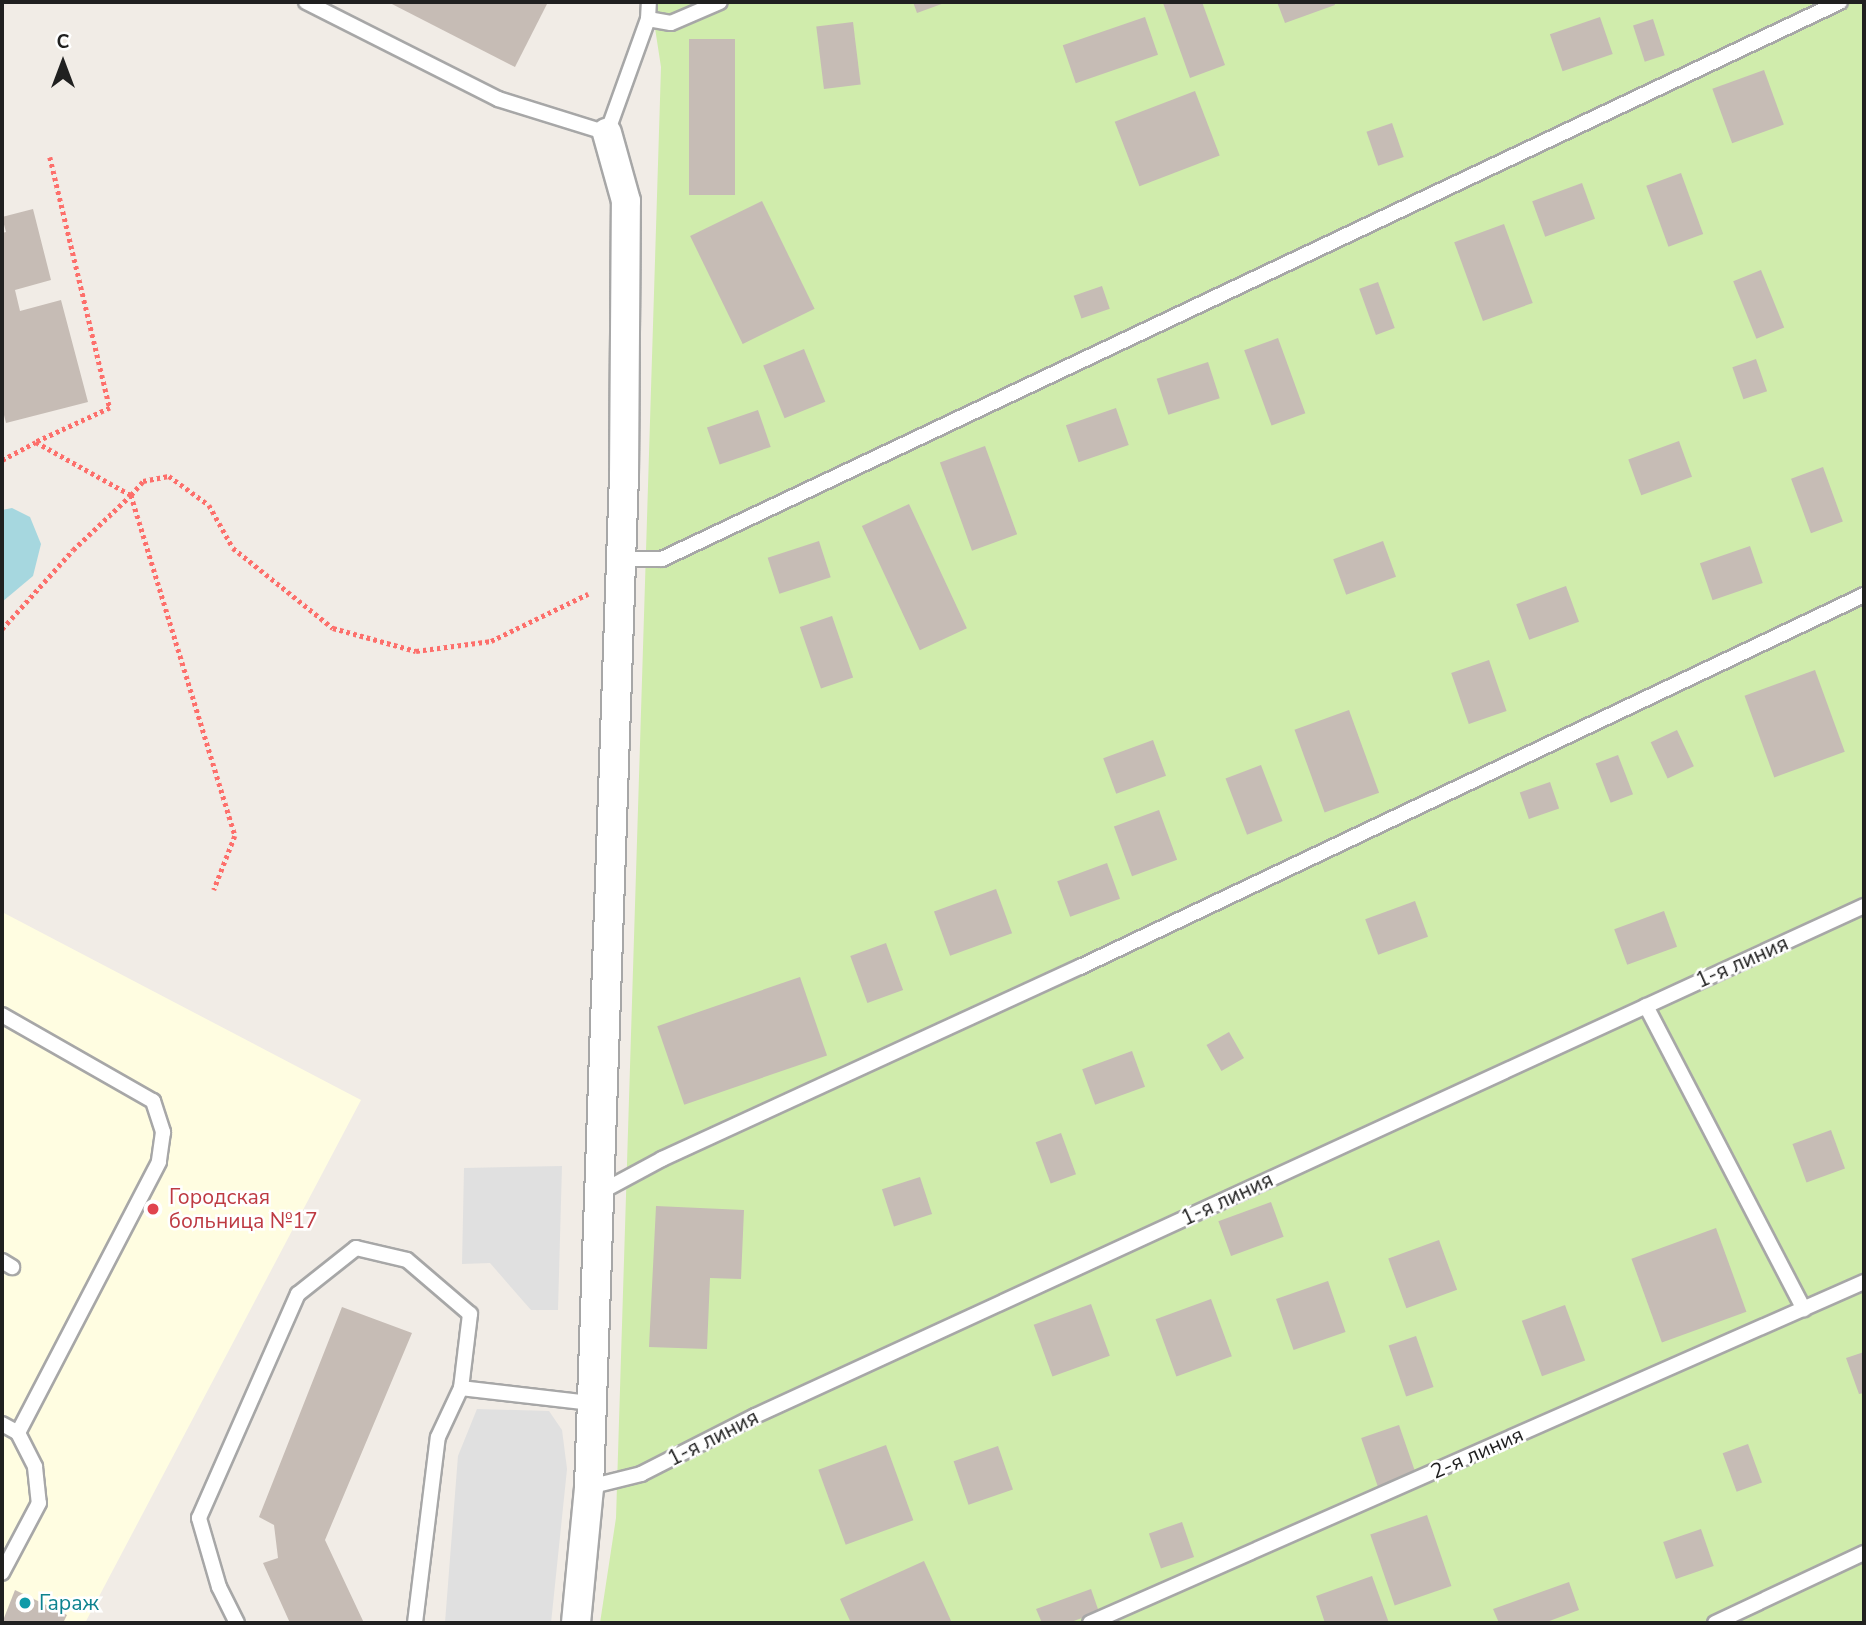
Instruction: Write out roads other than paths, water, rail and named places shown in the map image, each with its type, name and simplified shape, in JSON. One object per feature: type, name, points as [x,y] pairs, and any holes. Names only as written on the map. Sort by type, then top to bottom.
[{"type":"street","points":[[576,1623],[589,1487],[596,1195],[621,559],[626,201],[607,133]]},
{"type":"lane","points":[[306,2],[498,99],[607,133],[648,19],[649,2]]},
{"type":"lane","points":[[648,19],[671,23],[720,2]]},
{"type":"lane","points":[[621,559],[662,559],[1840,2]]},
{"type":"lane","points":[[596,1195],[662,1159],[1080,967],[1864,595]]},
{"type":"lane","name":"1-я линия","points":[[589,1487],[641,1474],[755,1416],[1864,906]]},
{"type":"lane","points":[[1646,1006],[1804,1309]]},
{"type":"lane","points":[[2,1015],[153,1101],[163,1132],[159,1162],[18,1433]]},
{"type":"lane","points":[[237,1623],[219,1587],[199,1518],[298,1294],[356,1248],[407,1260],[470,1314],[461,1388],[438,1437],[415,1623]]},
{"type":"lane","name":"2-я линия","points":[[1090,1623],[1864,1282]]},
{"type":"lane","points":[[461,1388],[591,1403]]},
{"type":"lane","points":[[2,1424],[18,1433],[35,1467],[39,1503],[3,1569]]},
{"type":"lane","points":[[1715,1623],[1864,1553]]},
{"type":"water","points":[[12,508],[30,517],[41,544],[33,576],[2,602],[2,510]]},
{"type":"place","name":"Городская больница №17","points":[[153,1209]]},
{"type":"place","name":"Гараж","points":[[25,1603]]}]
